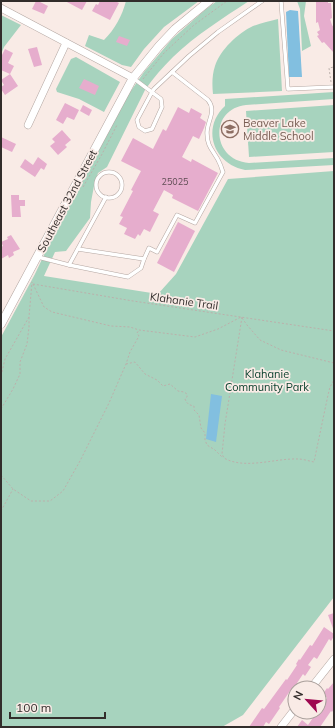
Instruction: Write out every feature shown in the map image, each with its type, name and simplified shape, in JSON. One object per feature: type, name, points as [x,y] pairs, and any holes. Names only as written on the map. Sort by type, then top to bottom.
[{"type":"street","name":"Southeast 32nd Street","points":[[1,324],[136,81],[145,62],[175,29],[209,1]]},
{"type":"street","points":[[1,8],[136,81]]},
{"type":"street","points":[[28,125],[66,42]]},
{"type":"street","points":[[317,680],[334,659]]},
{"type":"lane","points":[[136,81],[152,92],[161,100],[162,107],[152,128],[144,131],[139,127],[137,120],[152,92],[172,72],[218,32],[262,1]]},
{"type":"lane","points":[[281,1],[288,89],[333,87]]},
{"type":"lane","points":[[37,257],[128,277],[141,268],[150,248],[157,252],[177,215],[195,223],[223,172],[220,163],[208,145],[207,140],[207,131],[212,113],[211,104],[172,72]]},
{"type":"lane","points":[[104,173],[116,174],[122,186],[118,194],[110,198],[106,197],[99,193],[96,182],[104,173]]},
{"type":"lane","points":[[69,265],[106,197]]},
{"type":"lane","points":[[78,249],[144,259]]},
{"type":"path","points":[[136,81],[194,25],[226,1]]},
{"type":"path","points":[[333,87],[329,68],[334,68]]},
{"type":"path","points":[[81,191],[118,123]]},
{"type":"path","points":[[1,409],[20,374],[20,362],[27,344],[32,283]]},
{"type":"path","points":[[32,283],[44,306],[52,312],[111,326],[130,327],[139,330],[195,337],[218,329],[242,317]]},
{"type":"path","name":"Klahanie Trail","points":[[32,283],[133,301],[334,331]]},
{"type":"path","points":[[1,376],[5,359],[29,317]]},
{"type":"path","points":[[242,317],[260,340],[282,350],[334,362]]},
{"type":"path","points":[[224,458],[222,454],[225,424],[242,317]]},
{"type":"path","points":[[1,475],[13,489],[31,501],[50,501],[63,491],[109,403],[130,352],[139,336],[139,330]]},
{"type":"path","points":[[126,364],[135,362],[145,374],[157,380],[163,386],[170,384],[178,391],[187,394],[185,399],[186,402],[194,406],[194,410],[199,415],[201,428],[205,433],[207,445],[228,461],[245,464],[298,459],[314,462],[328,395],[334,380]]},
{"type":"path","points":[[1,512],[13,489]]},
{"type":"green space","points":[[126,1],[199,1],[164,27],[144,49],[131,67],[122,65],[85,46],[89,35],[104,40],[108,36],[118,22]]},
{"type":"green space","name":"Klahanie Community Park","points":[[217,1],[249,1],[191,41],[173,57],[145,90],[107,167],[98,173],[91,202],[90,218],[66,251],[55,252],[44,276],[158,294],[176,274],[228,179],[334,171],[334,597],[243,715],[222,727],[1,727],[1,337],[35,274],[62,217],[124,101],[144,72],[172,39]]},
{"type":"green space","points":[[297,1],[306,1],[304,16],[311,46],[302,51],[300,9]]},
{"type":"green space","points":[[1,15],[21,25],[4,47],[1,54]]},
{"type":"green space","points":[[278,19],[282,91],[213,94],[212,80],[214,69],[217,60],[225,48],[247,29]]},
{"type":"green space","points":[[76,57],[120,82],[104,112],[79,99],[57,92],[56,89],[71,59]]},
{"type":"green space","points":[[334,92],[334,99],[246,105],[234,109],[226,115],[221,124],[219,134],[227,153],[236,160],[249,163],[334,158],[334,165],[245,170],[225,161],[218,153],[212,134],[218,115],[225,106],[225,99]]},
{"type":"green space","points":[[334,105],[334,152],[249,157],[246,111]]},
{"type":"water","points":[[290,10],[298,11],[302,77],[289,77],[286,12]]},
{"type":"water","points":[[211,394],[222,396],[216,442],[206,439]]},
{"type":"building","points":[[36,1],[48,6],[44,14],[32,9]]},
{"type":"building","points":[[65,1],[87,1],[82,10]]},
{"type":"building","points":[[100,1],[115,1],[119,3],[110,20],[92,11],[96,4],[98,5]]},
{"type":"building","points":[[316,1],[328,1],[328,3],[331,3],[332,18],[330,19],[334,28],[334,53],[324,42],[322,43],[317,36],[319,35],[317,32],[320,30],[318,22],[316,23]]},
{"type":"building","points":[[119,36],[130,40],[127,46],[116,42]]},
{"type":"building","points":[[37,47],[42,65],[34,67],[28,49]]},
{"type":"building","points":[[5,49],[13,53],[8,63],[14,66],[10,74],[1,70],[1,57]]},
{"type":"building","points":[[10,74],[18,86],[5,95],[1,89],[4,85],[1,80]]},
{"type":"building","points":[[84,79],[99,86],[95,95],[79,88]]},
{"type":"building","points":[[65,103],[79,110],[74,120],[67,117],[63,124],[56,120]]},
{"type":"building","points":[[83,105],[92,110],[89,116],[80,111]]},
{"type":"building","points":[[178,107],[189,113],[191,108],[202,114],[200,118],[206,122],[199,139],[193,136],[182,157],[191,162],[192,159],[218,173],[198,211],[172,198],[173,195],[164,190],[153,211],[159,214],[150,232],[144,229],[140,236],[138,234],[135,239],[124,234],[127,228],[119,224],[123,217],[120,216],[133,191],[131,190],[141,171],[121,161],[133,138],[153,149],[163,129],[166,131]]},
{"type":"building","points":[[62,130],[71,140],[65,145],[67,147],[58,155],[50,146],[55,142],[52,139]]},
{"type":"building","points":[[1,137],[16,144],[12,152],[1,147]]},
{"type":"building","points":[[38,157],[47,164],[44,170],[41,168],[35,177],[20,167],[25,159],[33,165]]},
{"type":"building","points":[[11,195],[19,195],[19,200],[25,200],[25,206],[20,206],[21,217],[12,217]]},
{"type":"building","points":[[178,222],[195,231],[174,272],[157,263]]},
{"type":"building","points":[[11,235],[20,249],[13,252],[14,255],[9,258],[8,255],[1,259],[1,247],[3,246],[1,242],[8,239],[7,237]]},
{"type":"building","points":[[334,613],[334,631],[328,615]]},
{"type":"building","points":[[324,627],[334,634],[331,641],[329,639],[317,659],[314,657],[308,665],[311,667],[305,676],[303,674],[299,680],[287,680],[297,665],[296,664],[299,659],[300,660],[310,645],[312,646]]},
{"type":"building","points":[[286,679],[287,695],[269,724],[266,722],[263,727],[249,727],[262,708],[264,709]]},
{"type":"building","points":[[334,682],[334,709],[327,717],[327,688],[328,689]]},
{"type":"building","points":[[302,720],[308,725],[311,720],[325,720],[320,727],[297,727]]},
{"type":"place","name":"Beaver Lake Middle School","points":[[230,129]]}]
